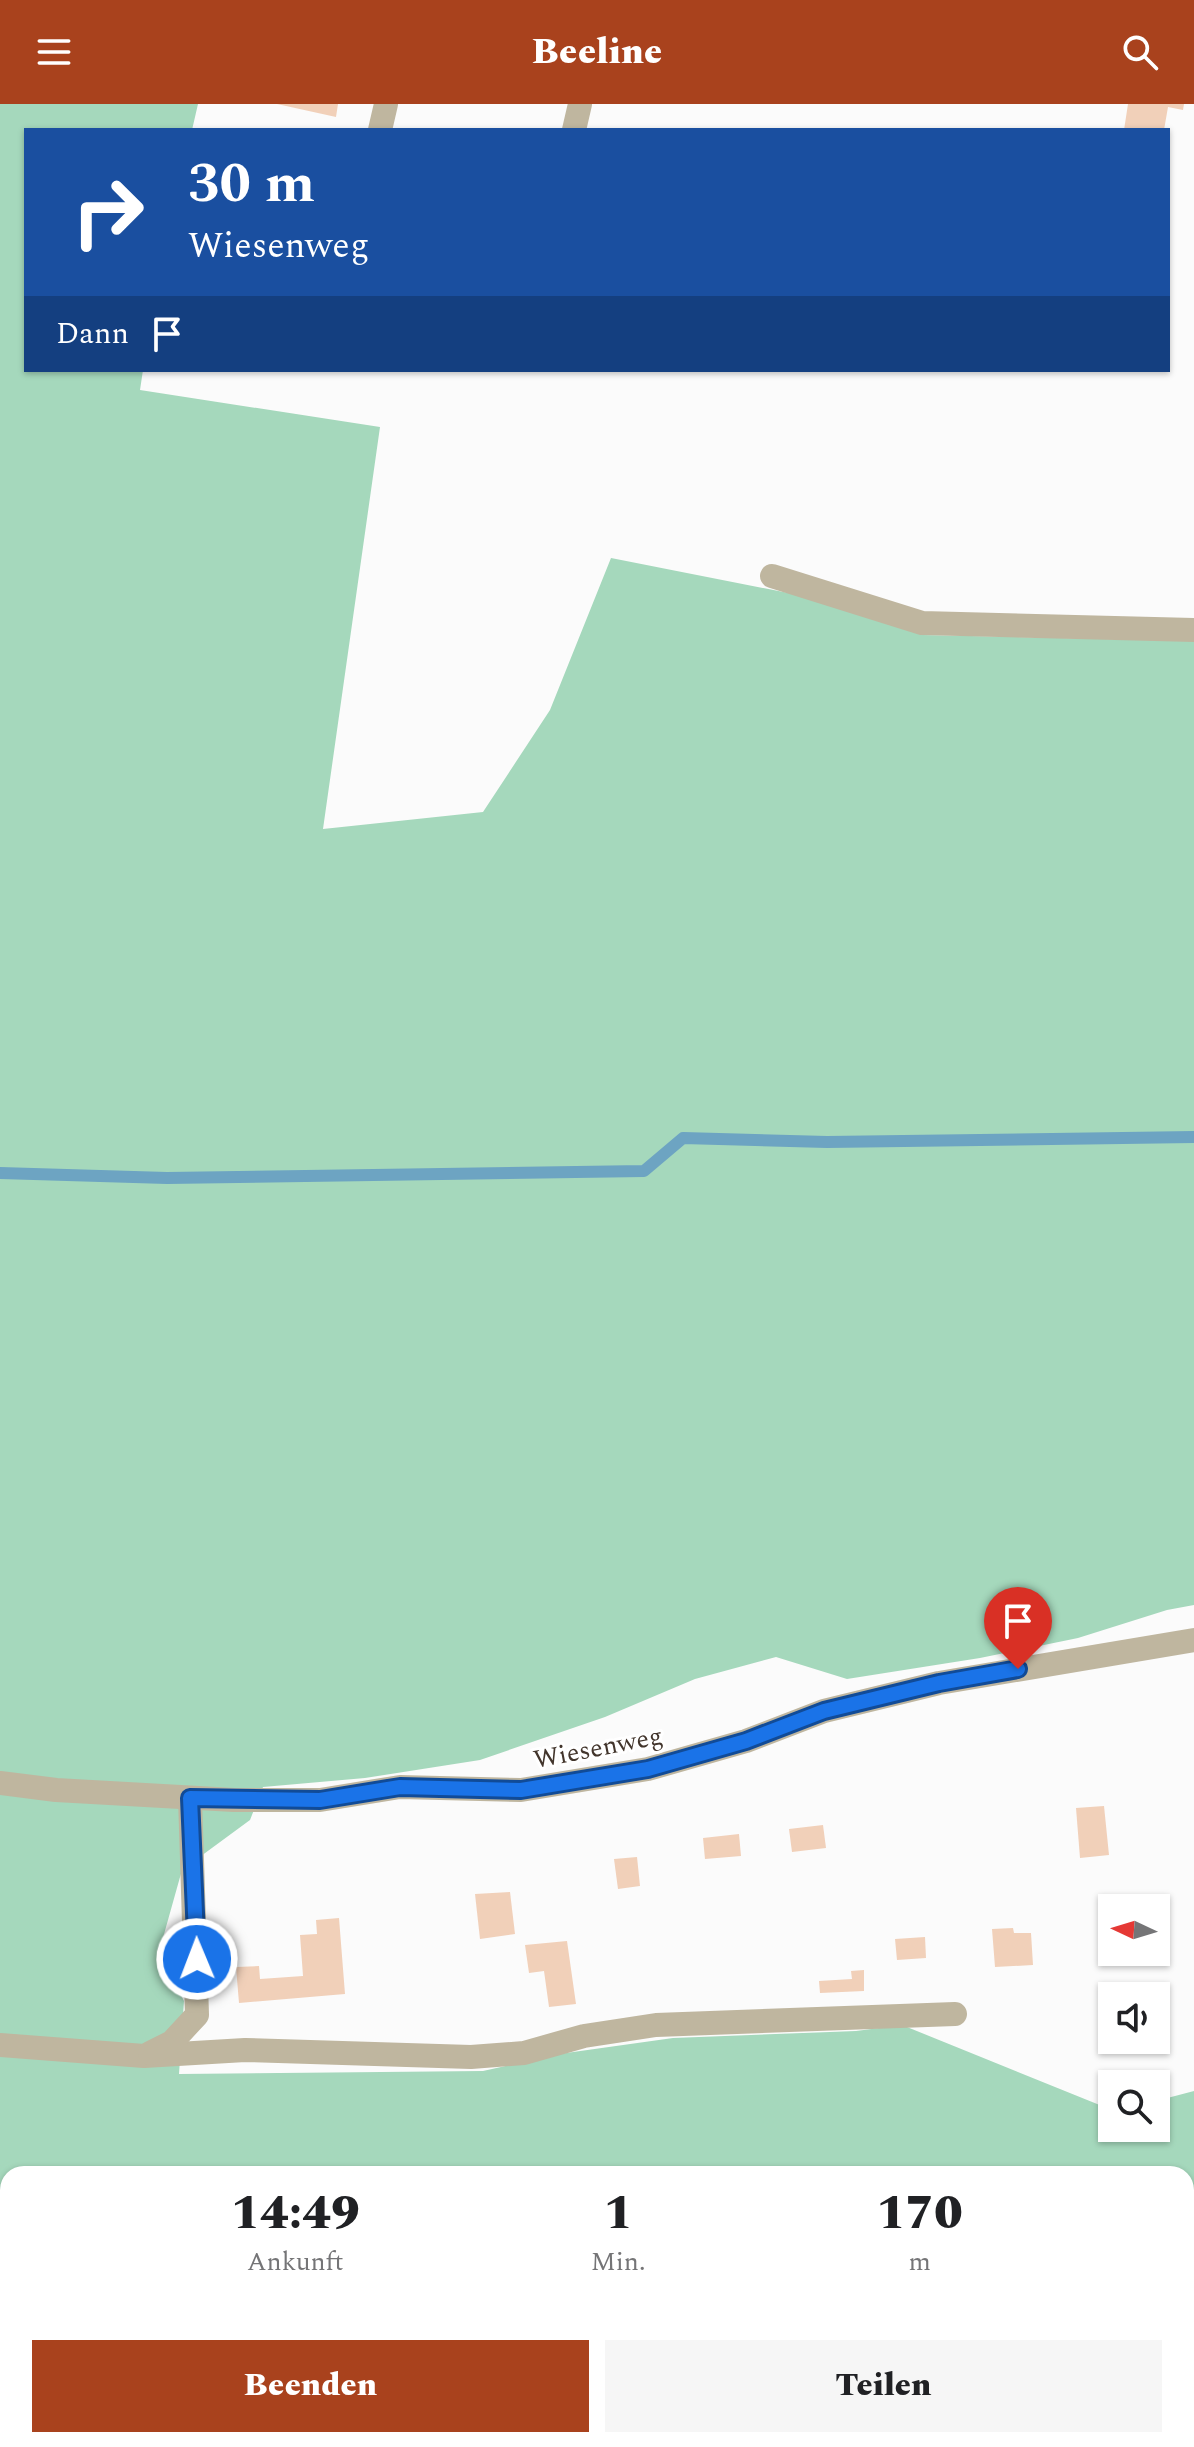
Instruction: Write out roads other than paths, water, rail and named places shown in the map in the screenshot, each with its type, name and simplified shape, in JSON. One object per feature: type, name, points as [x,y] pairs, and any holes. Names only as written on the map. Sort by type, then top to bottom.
[{"type":"lane","points":[[380,128],[386,104]]},
{"type":"lane","points":[[574,128],[580,104]]},
{"type":"lane","points":[[772,576],[922,623],[1194,630]]},
{"type":"lane","name":"Wiesenweg","points":[[0,1783],[56,1790],[190,1798],[320,1800],[400,1787],[521,1790],[648,1769],[746,1741],[824,1711],[939,1683],[1194,1640]]},
{"type":"lane","points":[[144,2056],[172,2042],[197,2015],[190,1798]]},
{"type":"lane","points":[[0,2045],[144,2056],[245,2050],[471,2057],[524,2053],[584,2036],[656,2025],[955,2014]]},
{"type":"waterway","points":[[0,1173],[167,1178],[644,1171],[683,1138],[827,1142],[1194,1137]]}]
